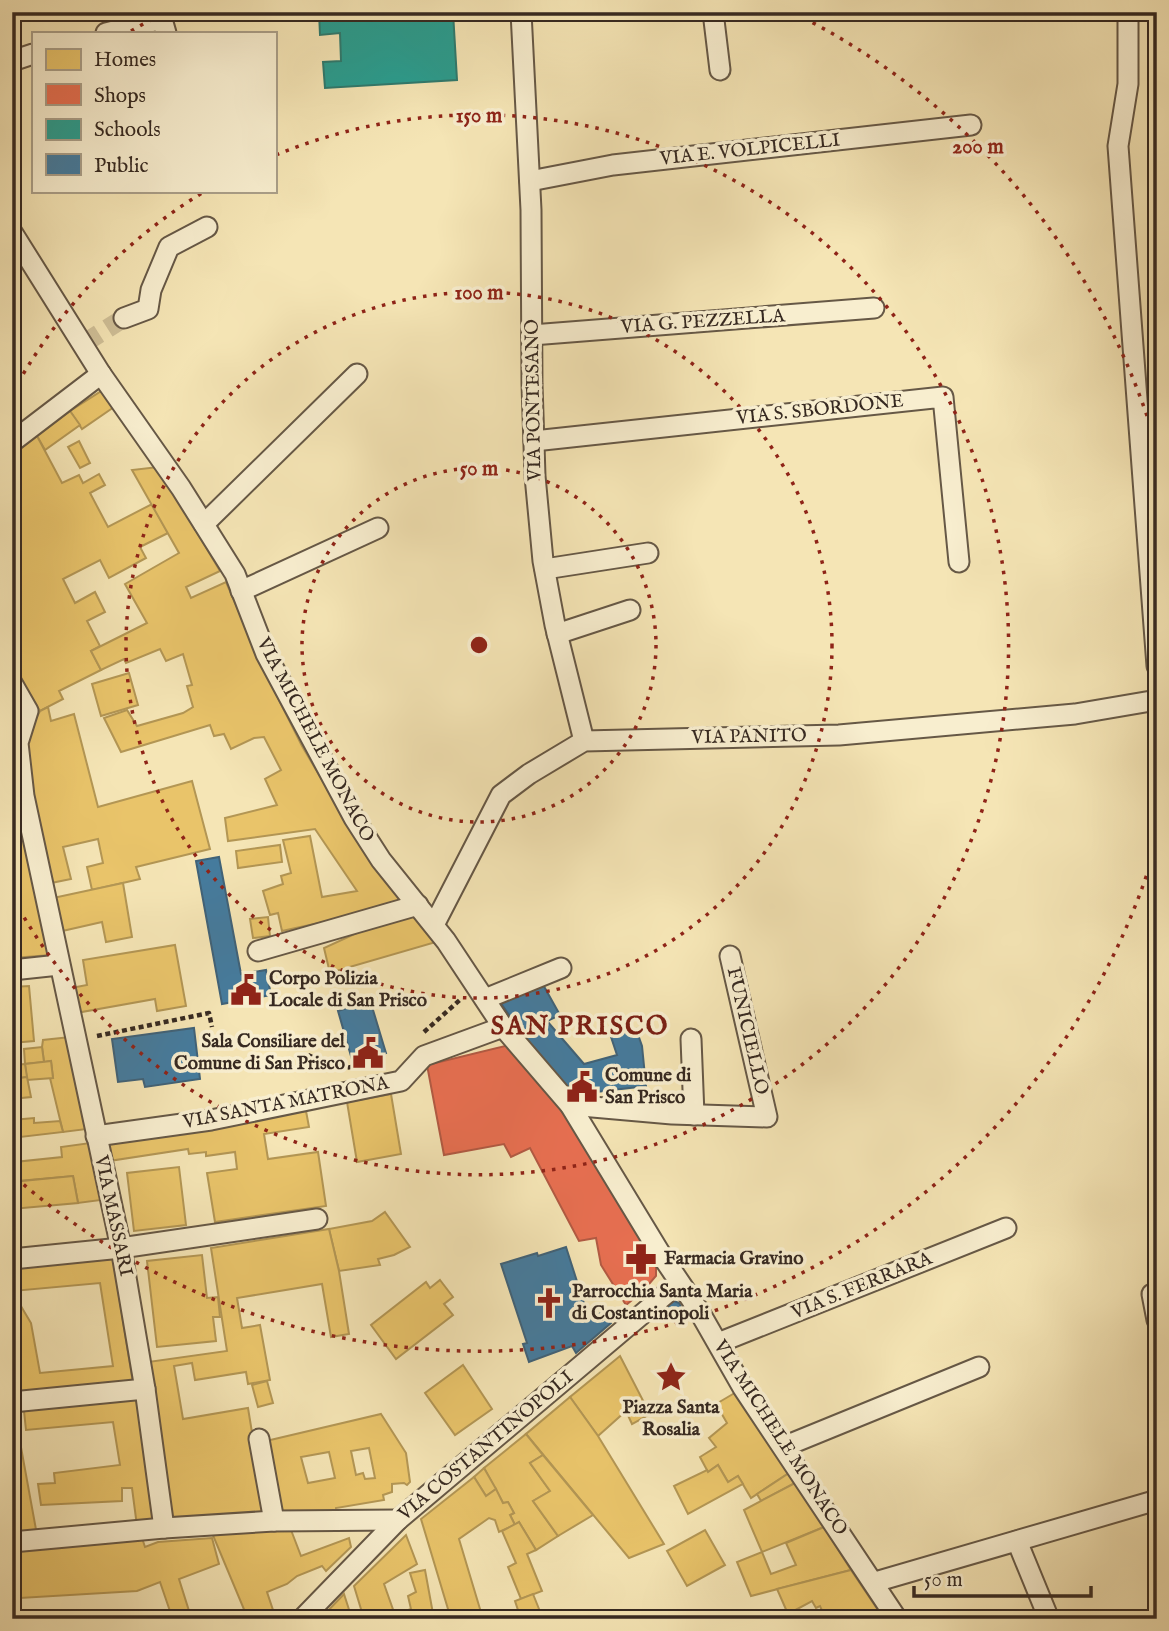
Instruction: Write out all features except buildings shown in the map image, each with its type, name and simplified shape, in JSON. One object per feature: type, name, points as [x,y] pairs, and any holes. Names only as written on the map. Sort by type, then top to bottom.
[{"type":"street","name":"VIA PONTESANO","points":[[522,12],[530,181],[534,441],[545,569],[557,634],[584,741]]},
{"type":"street","points":[[713,12],[720,70]]},
{"type":"street","points":[[1128,12],[1128,84],[1118,146],[1157,666]]},
{"type":"street","points":[[110,32],[162,19],[166,32]]},
{"type":"street","points":[[12,61],[32,54]]},
{"type":"street","name":"VIA E. VOLPICELLI","points":[[530,181],[613,165],[971,125]]},
{"type":"street","points":[[124,318],[148,309],[151,290],[169,247],[207,228]]},
{"type":"street","name":"VIA MICHELE MONACO","points":[[12,232],[101,374],[235,574],[266,654],[354,818],[381,860],[434,925],[503,1027],[570,1105],[718,1343],[743,1388],[897,1619]]},
{"type":"street","name":"VIA G. PEZZELLA","points":[[532,335],[874,309]]},
{"type":"street","points":[[12,442],[101,374]]},
{"type":"street","points":[[204,524],[357,374]]},
{"type":"street","name":"VIA S. SBORDONE","points":[[534,441],[943,397],[959,562]]},
{"type":"street","points":[[241,591],[379,528]]},
{"type":"street","points":[[545,569],[648,553]]},
{"type":"street","points":[[557,634],[630,610]]},
{"type":"street","name":"VIA MASSARI","points":[[12,683],[28,711],[18,743],[24,796],[121,1248],[145,1389],[164,1528]]},
{"type":"street","name":"VIA PANITO","points":[[434,925],[501,794],[528,774],[584,741],[839,735],[1075,715],[1157,700]]},
{"type":"street","points":[[258,951],[418,905]]},
{"type":"street","name":"FUNICIELLO","points":[[570,1105],[694,1115],[767,1117],[730,956]]},
{"type":"street","points":[[12,970],[60,965]]},
{"type":"street","points":[[485,999],[561,968]]},
{"type":"street","name":"VIA SANTA MATRONA","points":[[96,1136],[211,1120],[401,1081],[424,1056],[503,1027]]},
{"type":"street","points":[[691,1040],[694,1115]]},
{"type":"street","points":[[12,1259],[121,1248],[317,1219]]},
{"type":"street","name":"VIA S. FERRARA","points":[[718,1343],[1006,1228]]},
{"type":"street","name":"VIA COSTANTINOPOLI","points":[[302,1619],[397,1520],[679,1283]]},
{"type":"street","points":[[1154,1294],[1157,1320]]},
{"type":"street","points":[[783,1447],[979,1367]]},
{"type":"street","points":[[12,1402],[145,1389]]},
{"type":"street","points":[[259,1439],[274,1521]]},
{"type":"street","points":[[874,1582],[1157,1500]]},
{"type":"street","points":[[12,1542],[274,1521],[397,1520]]},
{"type":"street","points":[[1017,1541],[1049,1619]]},
{"type":"path","points":[[75,1040],[209,1013],[212,1027]]},
{"type":"path","points":[[308,1055],[340,1069],[362,1065]]},
{"type":"tunnel","points":[[83,344],[124,318]]},
{"type":"place","name":"Corpo Polizia Locale di San Prisco","points":[[246,990]]},
{"type":"place","name":"Sala Consiliare del Comune di San Prisco","points":[[368,1053]]},
{"type":"place","name":"Comune di San Prisco","points":[[582,1087]]},
{"type":"place","name":"Farmacia Gravino","points":[[641,1259]]},
{"type":"place","name":"Parrocchia Santa Maria di Costantinopoli","points":[[549,1303]]},
{"type":"place","name":"Piazza Santa Rosalia","points":[[671,1377]]},
{"type":"district","name":"SAN PRISCO","points":[[580,1026]]}]
